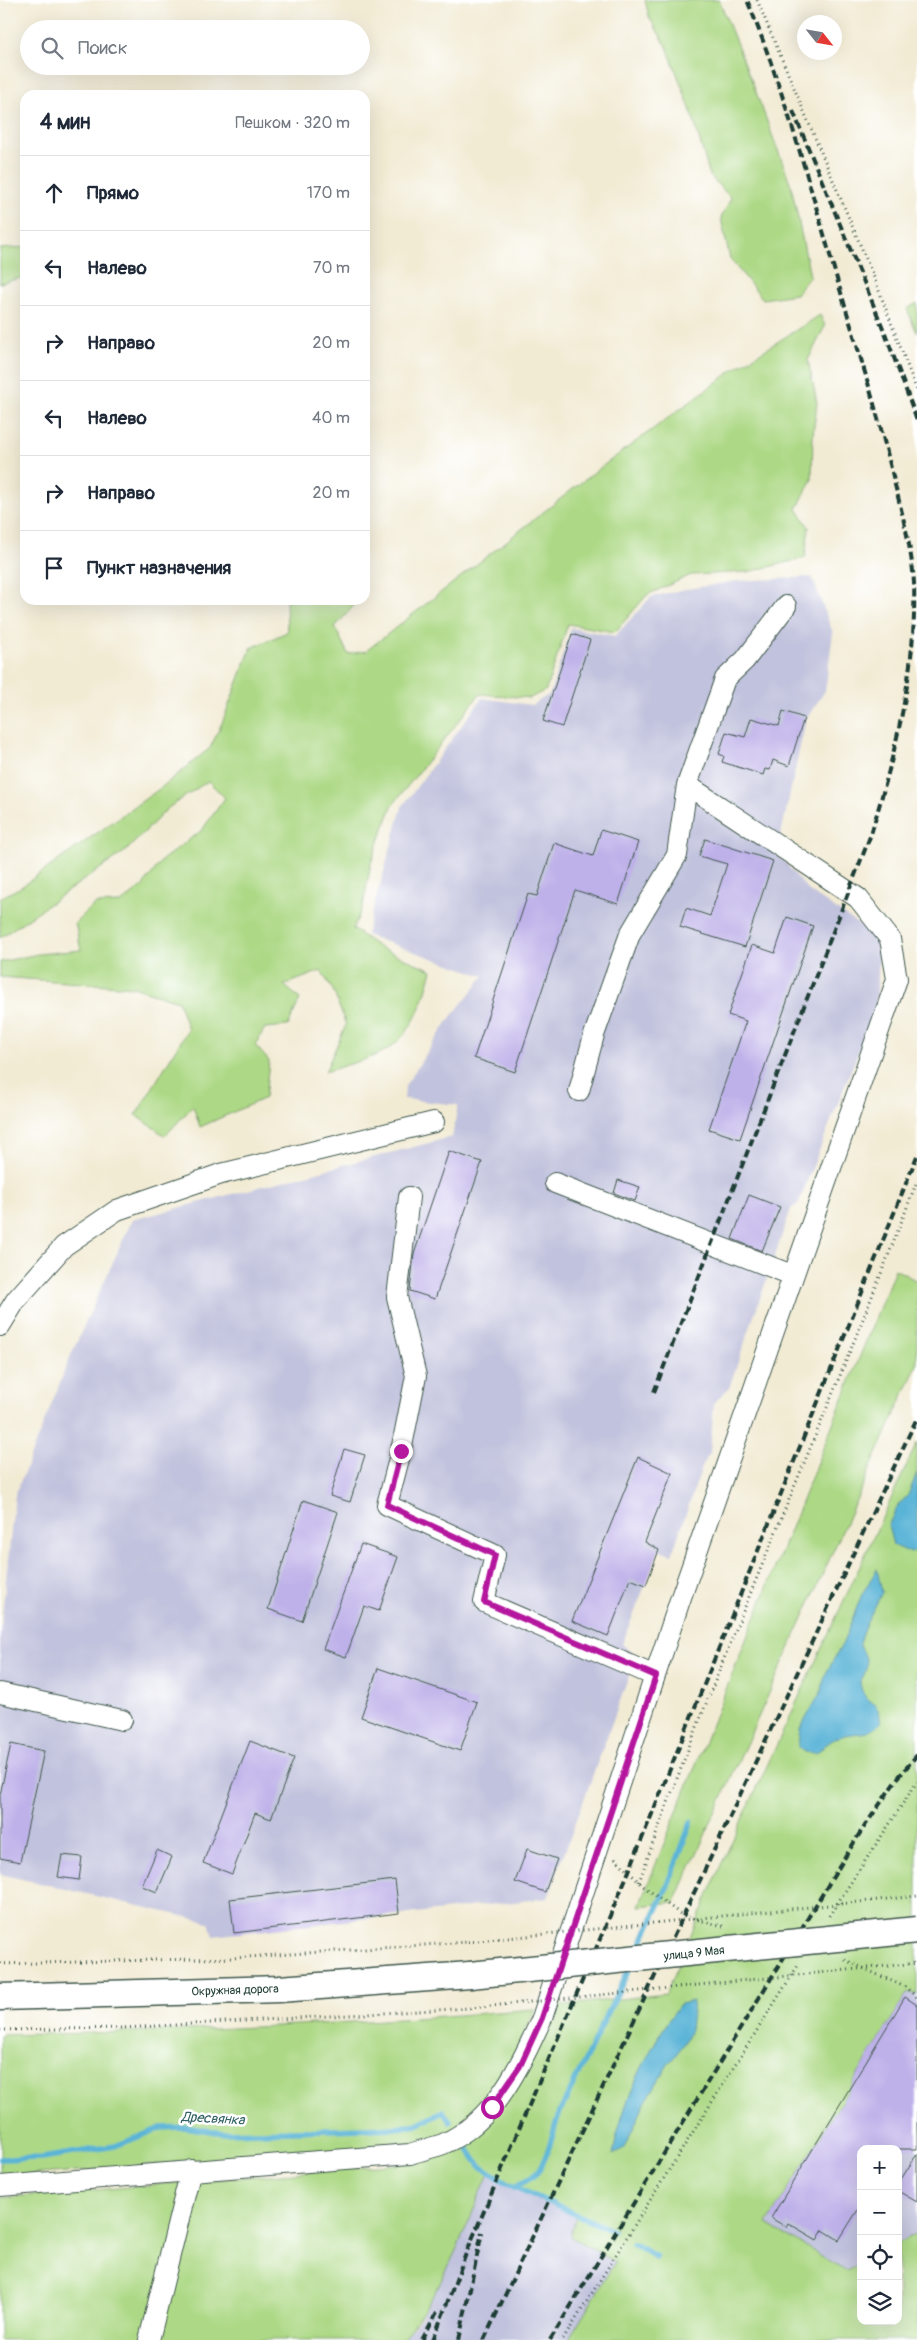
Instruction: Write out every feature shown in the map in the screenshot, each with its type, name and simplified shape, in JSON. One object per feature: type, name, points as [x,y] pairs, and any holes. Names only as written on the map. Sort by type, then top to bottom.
[{"type":"main road","name":"улица 9 Мая","points":[[470,1975],[917,1930]]},
{"type":"main road","name":"Окружная дорога","points":[[0,1997],[279,1989],[470,1975]]},
{"type":"lane","points":[[579,1091],[594,1035],[630,934],[677,855],[687,785],[725,679],[744,660],[786,606]]},
{"type":"lane","points":[[0,2186],[410,2154],[443,2144],[467,2130],[492,2107],[520,2066],[542,2018],[792,1275],[897,979],[890,939],[858,898],[687,785]]},
{"type":"lane","points":[[0,1326],[16,1300],[64,1246],[117,1210],[221,1174],[434,1122]]},
{"type":"lane","points":[[555,1184],[792,1275]]},
{"type":"lane","points":[[409,1197],[397,1297],[416,1376],[401,1451],[387,1505],[495,1555],[484,1602],[656,1676]]},
{"type":"lane","points":[[0,1693],[122,1720]]},
{"type":"lane","points":[[149,2340],[191,2170]]},
{"type":"path","points":[[756,0],[875,280],[917,391]]},
{"type":"path","points":[[639,1882],[698,1722],[885,1266],[917,1182]]},
{"type":"path","points":[[828,1917],[917,1782]]},
{"type":"path","points":[[599,1846],[639,1882],[671,1907]]},
{"type":"path","points":[[0,1964],[232,1958],[468,1942],[917,1896]]},
{"type":"path","points":[[563,2340],[616,2252],[651,2201],[741,2059],[803,1956]]},
{"type":"path","points":[[0,2030],[122,2028],[470,2008],[917,1963]]},
{"type":"shaded area","points":[[812,577],[833,633],[825,691],[806,719],[777,853],[809,891],[880,939],[876,1007],[798,1204],[791,1209],[729,1388],[714,1402],[710,1453],[703,1464],[672,1554],[659,1550],[622,1644],[636,1657],[548,1898],[213,1936],[209,1922],[0,1874],[0,1634],[15,1495],[71,1355],[132,1220],[452,1137],[458,1105],[404,1099],[405,1086],[450,1018],[484,976],[366,935],[402,807],[482,698],[532,705],[550,694],[571,628],[615,636],[651,597],[738,581]]},
{"type":"shaded area","points":[[908,1992],[917,1995],[917,2233],[902,2241],[902,2145],[857,2145],[857,2265],[847,2271],[767,2225]]},
{"type":"shaded area","points":[[489,2173],[576,2216],[571,2237],[615,2262],[568,2340],[402,2340],[419,2320],[442,2277]]},
{"type":"green space","points":[[645,0],[719,0],[791,185],[810,276],[796,294],[763,299],[730,259],[721,218],[731,198],[710,176],[692,114],[667,47],[649,17]]},
{"type":"green space","points":[[20,247],[20,278],[0,283],[0,249]]},
{"type":"green space","points":[[917,303],[917,333],[907,309]]},
{"type":"green space","points":[[820,315],[825,326],[808,360],[817,403],[813,434],[812,479],[797,509],[809,527],[805,558],[748,572],[691,575],[647,595],[615,632],[568,624],[546,690],[530,698],[480,694],[392,806],[371,863],[363,906],[353,929],[380,948],[432,970],[417,1014],[412,1024],[397,1042],[375,1056],[325,1072],[346,1025],[333,990],[321,971],[284,985],[300,999],[288,1026],[265,1028],[255,1045],[269,1061],[265,1098],[200,1127],[193,1106],[165,1136],[136,1115],[188,1029],[178,1001],[133,987],[0,977],[0,962],[38,954],[81,950],[75,923],[95,904],[121,903],[143,886],[162,860],[202,830],[225,798],[208,781],[168,808],[127,850],[0,938],[0,898],[21,887],[162,787],[210,748],[222,723],[251,648],[287,632],[286,605],[355,605],[335,627],[348,654],[366,651],[592,474],[733,370]]},
{"type":"green space","points":[[895,1269],[917,1281],[917,1365],[675,1902],[639,1906]]},
{"type":"green space","points":[[917,1443],[917,1995],[909,1992],[905,1997],[767,2224],[847,2271],[857,2265],[857,2325],[902,2325],[902,2241],[917,2233],[917,2340],[568,2340],[615,2262],[571,2237],[576,2215],[489,2173],[452,2260],[429,2302],[402,2340],[0,2340],[0,2198],[412,2163],[447,2151],[555,2006],[666,1994],[721,1865]]},
{"type":"green space","points":[[535,2009],[519,2047],[499,2083],[487,2099],[457,2127],[432,2141],[409,2146],[0,2177],[0,2035],[268,2026]]},
{"type":"water","points":[[917,1473],[917,1550],[911,1553],[893,1545],[888,1526],[897,1507],[908,1495]]},
{"type":"water","points":[[877,1569],[882,1592],[866,1624],[859,1644],[867,1663],[860,1682],[861,1688],[865,1696],[878,1710],[881,1722],[867,1732],[835,1739],[816,1753],[805,1752],[798,1746],[800,1729],[822,1690],[825,1675],[843,1643],[862,1594]]},
{"type":"water","points":[[693,2001],[690,2030],[684,2044],[667,2066],[645,2103],[624,2148],[613,2155],[623,2115],[638,2075],[658,2038],[680,2004]]},
{"type":"building","points":[[572,634],[590,640],[562,727],[543,721]]},
{"type":"building","points":[[783,711],[804,718],[789,766],[773,760],[770,770],[765,769],[763,775],[722,762],[724,756],[719,754],[726,732],[745,737],[751,718],[779,726]]},
{"type":"building","points":[[601,830],[638,842],[618,904],[575,890],[515,1072],[474,1058],[528,894],[537,896],[554,843],[593,856]]},
{"type":"building","points":[[705,839],[773,861],[745,947],[680,927],[686,908],[710,916],[727,864],[699,856]]},
{"type":"building","points":[[787,917],[813,926],[740,1139],[709,1129],[746,1021],[728,1015],[752,945],[775,953]]},
{"type":"building","points":[[449,1151],[482,1162],[435,1299],[410,1291],[414,1254]]},
{"type":"building","points":[[618,1180],[640,1187],[635,1201],[614,1193]]},
{"type":"building","points":[[749,1195],[780,1207],[762,1251],[732,1239]]},
{"type":"building","points":[[344,1449],[365,1455],[350,1502],[330,1496]]},
{"type":"building","points":[[638,1457],[672,1473],[645,1542],[659,1550],[646,1585],[630,1579],[608,1636],[572,1621]]},
{"type":"building","points":[[303,1500],[338,1512],[302,1621],[268,1609]]},
{"type":"building","points":[[361,1544],[398,1557],[379,1611],[364,1606],[346,1657],[323,1649]]},
{"type":"building","points":[[378,1668],[477,1702],[460,1751],[361,1717]]},
{"type":"building","points":[[250,1741],[294,1758],[271,1819],[255,1813],[232,1874],[203,1863]]},
{"type":"building","points":[[11,1744],[44,1751],[20,1862],[0,1858],[0,1795]]},
{"type":"building","points":[[527,1849],[557,1859],[545,1892],[515,1882]]},
{"type":"building","points":[[157,1850],[172,1857],[157,1892],[142,1886]]},
{"type":"building","points":[[62,1855],[82,1857],[79,1880],[58,1877]]},
{"type":"building","points":[[395,1880],[399,1913],[234,1933],[230,1899]]},
{"type":"building","points":[[905,1997],[917,2005],[917,2149],[902,2149],[902,2145],[857,2145],[857,2211],[839,2240],[823,2230],[817,2240],[788,2223],[786,2227],[771,2218]]},
{"type":"building","points":[[917,2154],[917,2202],[902,2193],[902,2178]]},
{"type":"waterway","points":[[637,1952],[667,1888],[691,1822]]},
{"type":"waterway","points":[[514,2187],[532,2177],[542,2164],[559,2114],[630,1967]]},
{"type":"waterway","name":"Дресвянка","points":[[0,2159],[42,2158],[115,2146],[161,2128],[185,2127],[223,2133],[397,2128],[417,2124],[443,2111],[450,2122]]},
{"type":"waterway","points":[[467,2147],[480,2166],[508,2184],[613,2231]]},
{"type":"waterway","points":[[633,2244],[656,2257]]},
{"type":"railway","points":[[654,1392],[871,834],[896,742],[903,710],[912,647],[914,615],[913,571],[907,534],[890,463],[800,152],[762,37],[747,0]]},
{"type":"railway","points":[[793,111],[885,333],[917,420]]},
{"type":"railway","points":[[433,2340],[467,2251],[629,1871],[917,1156]]},
{"type":"railway","points":[[484,2340],[917,1418]]},
{"type":"railway","points":[[550,2340],[858,1836],[897,1779],[917,1755]]},
{"type":"railway","points":[[459,2340],[482,2232]]},
{"type":"railway","points":[[422,2340],[437,2312]]},
{"type":"route","points":[[401,1451],[387,1505],[495,1555],[491,1581],[484,1602],[656,1676],[542,2018],[520,2066],[492,2107]]}]
